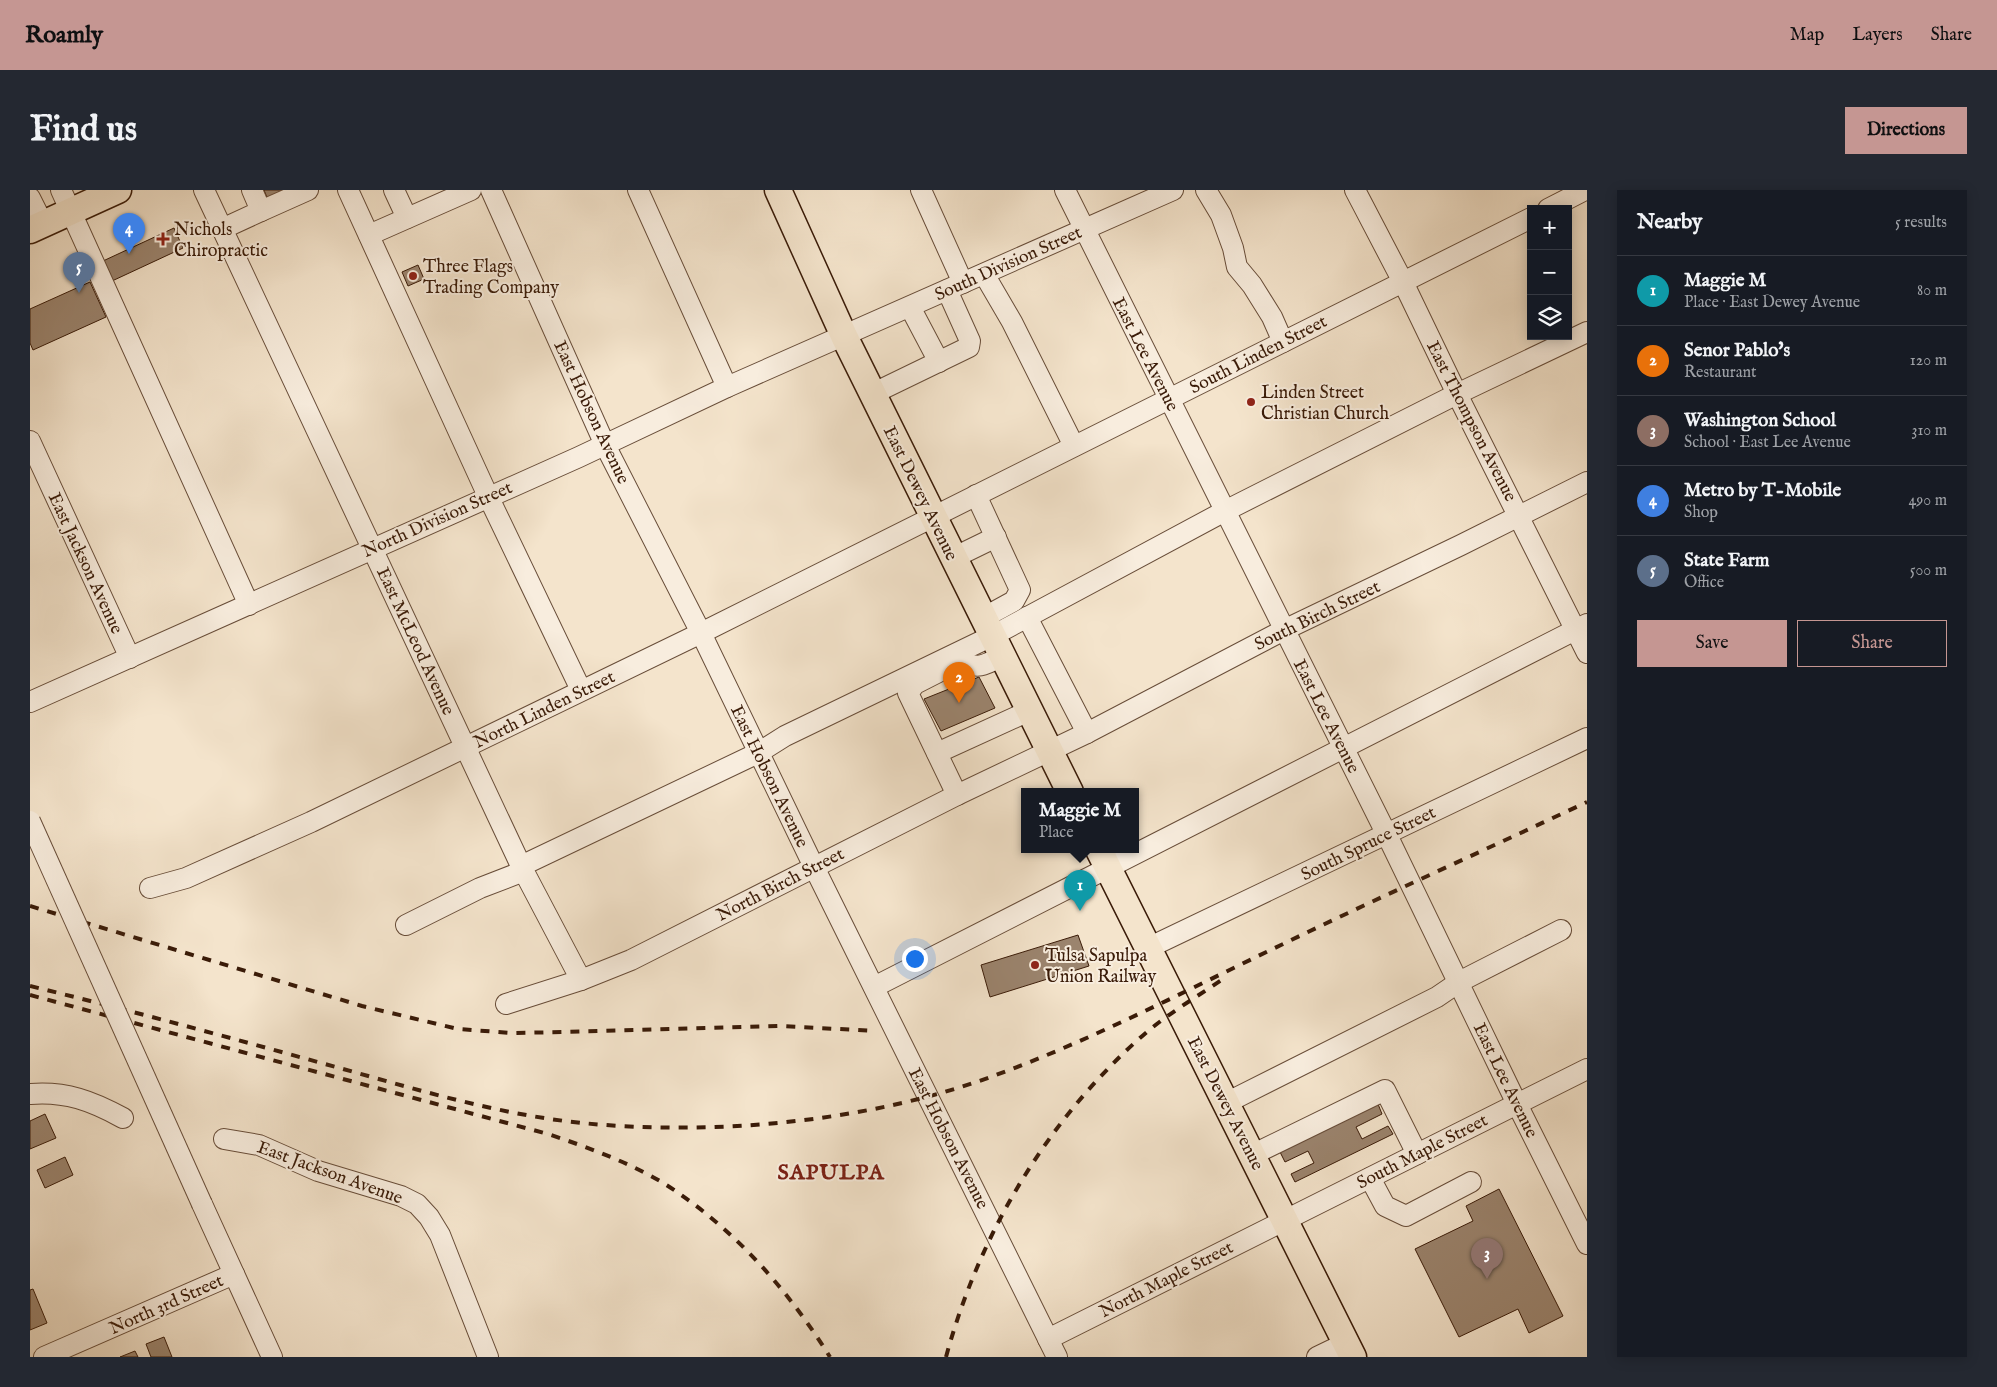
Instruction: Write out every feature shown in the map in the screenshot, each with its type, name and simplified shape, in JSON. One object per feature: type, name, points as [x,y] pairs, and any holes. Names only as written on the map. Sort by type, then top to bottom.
[{"type":"main road","points":[[37,227],[66,201],[118,190]]},
{"type":"main road","name":"East Dewey Avenue","points":[[778,190],[872,394],[1068,788]]},
{"type":"main road","name":"East Dewey Avenue","points":[[1103,859],[1350,1350]]},
{"type":"street","name":"East McLeod Avenue","points":[[204,190],[522,868],[581,980]]},
{"type":"street","points":[[252,190],[262,211]]},
{"type":"street","points":[[222,228],[308,190]]},
{"type":"street","points":[[348,190],[488,496],[581,690]]},
{"type":"street","points":[[394,190],[405,214]]},
{"type":"street","points":[[369,235],[449,190]]},
{"type":"street","points":[[405,214],[471,190]]},
{"type":"street","name":"East Hobson Avenue","points":[[491,190],[605,445],[701,633],[814,867],[1057,1357]]},
{"type":"street","points":[[638,190],[727,388]]},
{"type":"street","points":[[872,394],[969,347],[970,341],[955,287],[921,190]]},
{"type":"street","name":"East Lee Avenue","points":[[1065,190],[1343,749],[1388,835],[1517,1104],[1581,1218],[1587,1244]]},
{"type":"street","name":"South Division Street","points":[[844,336],[1173,190]]},
{"type":"street","points":[[1206,190],[1220,214],[1234,248],[1237,267],[1252,285],[1272,317],[1283,342]]},
{"type":"street","name":"East Thompson Avenue","points":[[1355,190],[1403,282],[1519,516],[1581,627],[1587,653]]},
{"type":"street","points":[[1556,205],[1586,190]]},
{"type":"street","points":[[30,198],[37,227]]},
{"type":"street","points":[[66,201],[249,605]]},
{"type":"street","name":"South Linden Street","points":[[932,517],[1527,220]]},
{"type":"street","points":[[984,274],[1012,322],[1074,446]]},
{"type":"street","points":[[910,306],[939,362]]},
{"type":"street","points":[[406,925],[758,752],[785,736],[992,637],[1225,511],[1457,394],[1587,332]]},
{"type":"street","name":"North Division Street","points":[[30,702],[844,336]]},
{"type":"street","name":"East Jackson Avenue","points":[[30,441],[130,658]]},
{"type":"street","name":"South Birch Street","points":[[1049,752],[1284,630],[1587,482]]},
{"type":"street","points":[[957,795],[908,693],[915,684],[962,660],[968,664],[981,667],[992,637],[1020,590],[976,495]]},
{"type":"street","name":"North Linden Street","points":[[150,888],[186,878],[311,822],[701,633],[932,517]]},
{"type":"street","points":[[953,558],[996,537]]},
{"type":"street","points":[[1027,617],[1087,733]]},
{"type":"street","points":[[1139,842],[1343,749],[1581,627]]},
{"type":"street","points":[[937,753],[1029,711]]},
{"type":"street","name":"South Spruce Street","points":[[1148,948],[1388,835],[1587,738]]},
{"type":"street","name":"North Birch Street","points":[[506,1004],[581,980],[631,960],[957,795],[1049,752]]},
{"type":"street","points":[[30,821],[272,1357]]},
{"type":"street","points":[[874,986],[1116,853]]},
{"type":"street","points":[[1226,1103],[1437,998],[1459,982],[1561,930]]},
{"type":"street","name":"South Maple Street","points":[[1285,1220],[1587,1068]]},
{"type":"street","points":[[1252,1155],[1384,1090],[1417,1154]]},
{"type":"street","points":[[30,1094],[63,1094],[94,1103],[123,1118]]},
{"type":"street","name":"East Jackson Avenue","points":[[224,1139],[259,1145],[318,1171],[401,1196],[417,1204],[429,1217],[440,1235],[488,1357]]},
{"type":"street","points":[[1370,1178],[1386,1206],[1406,1216],[1471,1182]]},
{"type":"street","name":"North Maple Street","points":[[1048,1339],[1285,1220]]},
{"type":"street","name":"North 3rd Street","points":[[44,1357],[234,1274]]},
{"type":"street","points":[[1317,1357],[1350,1350]]},
{"type":"building","points":[[264,190],[290,190],[268,200]]},
{"type":"building","points":[[174,228],[183,248],[112,281],[103,261]]},
{"type":"building","name":"Three Flags Trading Company","points":[[418,265],[424,279],[408,286],[402,272]]},
{"type":"building","points":[[90,282],[106,317],[33,350],[30,343],[30,309]]},
{"type":"building","points":[[979,677],[995,708],[941,731],[924,699]]},
{"type":"building","name":"Tulsa Sapulpa Union Railway","points":[[1078,935],[1089,966],[990,997],[981,965]]},
{"type":"building","points":[[1378,1104],[1382,1114],[1356,1127],[1362,1139],[1388,1126],[1393,1134],[1295,1182],[1291,1174],[1314,1163],[1308,1151],[1285,1162],[1280,1152]]},
{"type":"building","points":[[45,1114],[56,1138],[30,1149],[30,1121]]},
{"type":"building","points":[[65,1157],[73,1175],[45,1188],[37,1170]]},
{"type":"building","points":[[1499,1189],[1563,1316],[1529,1333],[1518,1309],[1459,1337],[1415,1249],[1473,1221],[1466,1206]]},
{"type":"building","points":[[33,1289],[47,1323],[30,1330],[30,1290]]},
{"type":"building","points":[[164,1337],[172,1357],[151,1357],[146,1344]]},
{"type":"building","points":[[135,1351],[138,1357],[120,1357]]},
{"type":"railway","points":[[30,986],[420,1090],[484,1106],[549,1119],[633,1127],[685,1128],[792,1122],[897,1104],[947,1091],[1033,1061],[1140,1013],[1587,802]]},
{"type":"railway","points":[[30,906],[362,1006],[458,1029],[512,1033],[781,1026],[876,1031]]},
{"type":"railway","points":[[946,1357],[960,1311],[978,1265],[999,1221],[1023,1179],[1050,1139],[1079,1100],[1112,1064],[1148,1031],[1223,979]]},
{"type":"railway","points":[[30,995],[548,1134],[619,1161],[660,1181],[686,1198],[733,1237],[776,1282],[830,1357]]},
{"type":"place","name":"Nichols Chiropractic","points":[[163,239]]},
{"type":"place","name":"Metro by T-Mobile","points":[[129,254]]},
{"type":"place","name":"Three Flags Trading Company","points":[[413,276]]},
{"type":"place","name":"State Farm","points":[[79,293]]},
{"type":"place","name":"Linden Street Christian Church","points":[[1251,402]]},
{"type":"place","name":"Senor Pablo's","points":[[959,703]]},
{"type":"place","name":"Maggie M","points":[[1080,911]]},
{"type":"place","name":"Tulsa Sapulpa Union Railway","points":[[1035,965]]},
{"type":"place","name":"Washington School","points":[[1487,1279]]},
{"type":"district","name":"SAPULPA","points":[[831,1171]]}]
